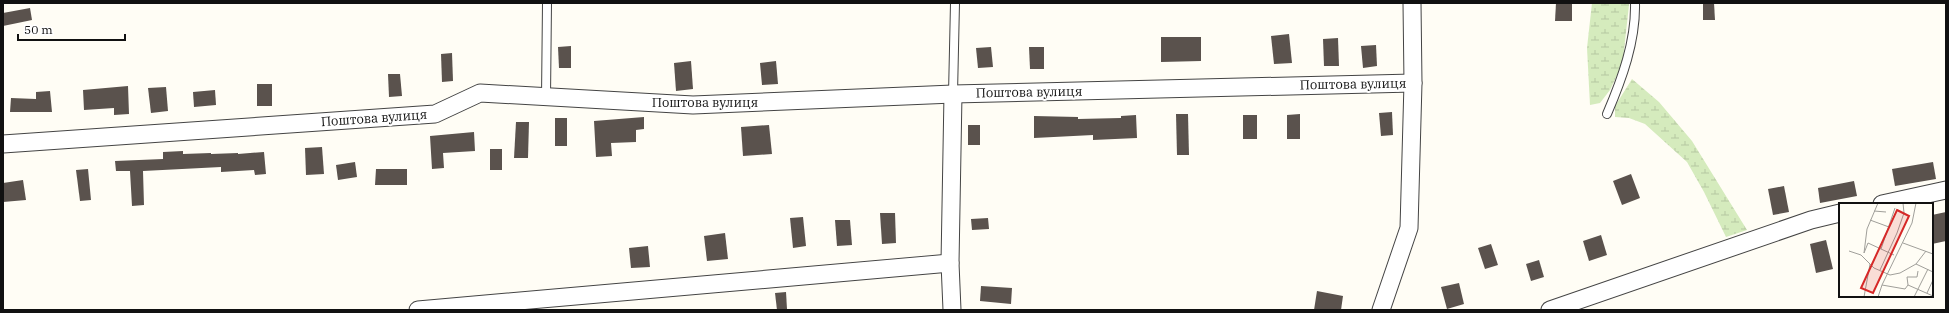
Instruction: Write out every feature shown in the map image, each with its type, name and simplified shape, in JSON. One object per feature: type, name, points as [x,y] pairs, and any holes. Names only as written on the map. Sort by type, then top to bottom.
[{"type":"street","points":[[1381,310],[1409,228],[1413,83],[1412,3]]},
{"type":"street","name":"Поштова вулиця","points":[[3,144],[435,114],[480,93],[693,105],[953,94],[1413,83]]},
{"type":"street","points":[[952,310],[950,263],[953,94]]},
{"type":"street","points":[[1887,203],[1946,190]]},
{"type":"street","points":[[1550,310],[1811,220],[1839,213]]},
{"type":"street","points":[[418,310],[950,263]]},
{"type":"lane","points":[[546,97],[547,3]]},
{"type":"lane","points":[[953,94],[955,3]]},
{"type":"lane","points":[[1607,114],[1624,73],[1635,16],[1634,3]]},
{"type":"green space","points":[[1592,3],[1629,3],[1629,5],[1623,59],[1618,73],[1610,90],[1600,103],[1590,105],[1587,48]]},
{"type":"green space","points":[[1632,79],[1659,102],[1692,141],[1747,230],[1726,237],[1704,192],[1687,162],[1645,124],[1629,118],[1615,117],[1615,106]]},
{"type":"building","points":[[1556,3],[1572,3],[1572,21],[1555,21]]},
{"type":"building","points":[[1703,3],[1714,3],[1715,20],[1703,20]]},
{"type":"building","points":[[30,8],[32,20],[3,26],[3,13]]},
{"type":"building","points":[[1289,34],[1292,63],[1274,64],[1271,36]]},
{"type":"building","points":[[1161,37],[1201,37],[1201,61],[1161,62]]},
{"type":"building","points":[[1338,38],[1339,66],[1324,66],[1323,39]]},
{"type":"building","points":[[1376,45],[1377,66],[1363,68],[1361,46]]},
{"type":"building","points":[[571,46],[571,68],[559,68],[558,47]]},
{"type":"building","points":[[991,47],[993,67],[978,68],[976,48]]},
{"type":"building","points":[[1029,47],[1044,47],[1044,69],[1030,69]]},
{"type":"building","points":[[452,53],[453,81],[442,82],[441,54]]},
{"type":"building","points":[[691,61],[693,89],[676,91],[674,63]]},
{"type":"building","points":[[776,61],[778,84],[762,85],[760,63]]},
{"type":"building","points":[[388,74],[400,74],[402,96],[389,97]]},
{"type":"building","points":[[257,84],[272,84],[272,106],[257,106]]},
{"type":"building","points":[[128,86],[129,114],[114,115],[114,108],[84,110],[83,90]]},
{"type":"building","points":[[166,87],[168,111],[151,113],[148,88]]},
{"type":"building","points":[[215,90],[216,105],[194,107],[193,92]]},
{"type":"building","points":[[50,91],[52,112],[10,112],[11,98],[36,99],[36,92]]},
{"type":"building","points":[[1392,112],[1393,135],[1381,136],[1379,113]]},
{"type":"building","points":[[1176,114],[1188,114],[1189,155],[1177,155]]},
{"type":"building","points":[[1300,114],[1300,139],[1287,139],[1287,115]]},
{"type":"building","points":[[1136,115],[1137,138],[1093,140],[1093,135],[1034,138],[1034,116],[1078,117],[1078,119],[1121,118],[1121,116]]},
{"type":"building","points":[[1243,115],[1257,115],[1257,139],[1243,139]]},
{"type":"building","points":[[644,117],[644,129],[636,130],[636,142],[611,143],[612,156],[596,157],[594,121]]},
{"type":"building","points":[[555,118],[567,118],[567,146],[555,146]]},
{"type":"building","points":[[516,122],[529,122],[528,158],[514,158]]},
{"type":"building","points":[[769,125],[772,154],[743,156],[741,127]]},
{"type":"building","points":[[968,125],[980,125],[980,145],[968,145]]},
{"type":"building","points":[[474,132],[475,151],[443,153],[444,168],[432,169],[430,136]]},
{"type":"building","points":[[322,147],[324,174],[306,175],[305,148]]},
{"type":"building","points":[[490,149],[502,149],[502,170],[490,170]]},
{"type":"building","points":[[183,151],[183,154],[238,154],[264,152],[266,174],[255,175],[254,170],[221,172],[221,167],[143,171],[144,205],[132,206],[130,171],[116,171],[115,161],[163,159],[163,152]]},
{"type":"building","points":[[355,162],[357,177],[338,180],[336,165]]},
{"type":"building","points":[[1933,162],[1936,179],[1895,186],[1892,169]]},
{"type":"building","points":[[88,169],[91,200],[80,201],[76,170]]},
{"type":"building","points":[[376,169],[407,169],[407,185],[375,185]]},
{"type":"building","points":[[1631,174],[1640,198],[1622,205],[1613,181]]},
{"type":"building","points":[[23,180],[26,200],[3,202],[3,183]]},
{"type":"building","points":[[1854,181],[1857,196],[1820,203],[1818,188]]},
{"type":"building","points":[[1784,186],[1789,212],[1773,215],[1768,189]]},
{"type":"building","points":[[1946,212],[1946,241],[1933,244],[1933,215]]},
{"type":"building","points":[[880,213],[895,213],[896,243],[882,244]]},
{"type":"building","points":[[803,217],[806,246],[793,248],[790,218]]},
{"type":"building","points":[[988,218],[989,229],[972,230],[971,219]]},
{"type":"building","points":[[835,220],[850,220],[852,245],[837,246]]},
{"type":"building","points":[[725,233],[728,259],[707,261],[704,236]]},
{"type":"building","points":[[1601,235],[1607,255],[1589,261],[1583,241]]},
{"type":"building","points":[[1826,240],[1833,269],[1816,273],[1810,244]]},
{"type":"building","points":[[1491,244],[1498,265],[1485,269],[1478,248]]},
{"type":"building","points":[[648,246],[650,267],[631,268],[629,248]]},
{"type":"building","points":[[1539,260],[1544,277],[1531,281],[1526,264]]},
{"type":"building","points":[[1459,283],[1464,304],[1447,309],[1441,287]]},
{"type":"building","points":[[981,286],[1012,288],[1011,304],[980,301]]},
{"type":"building","points":[[1317,291],[1343,296],[1341,310],[1314,310]]},
{"type":"building","points":[[786,292],[787,309],[777,310],[775,293]]}]
